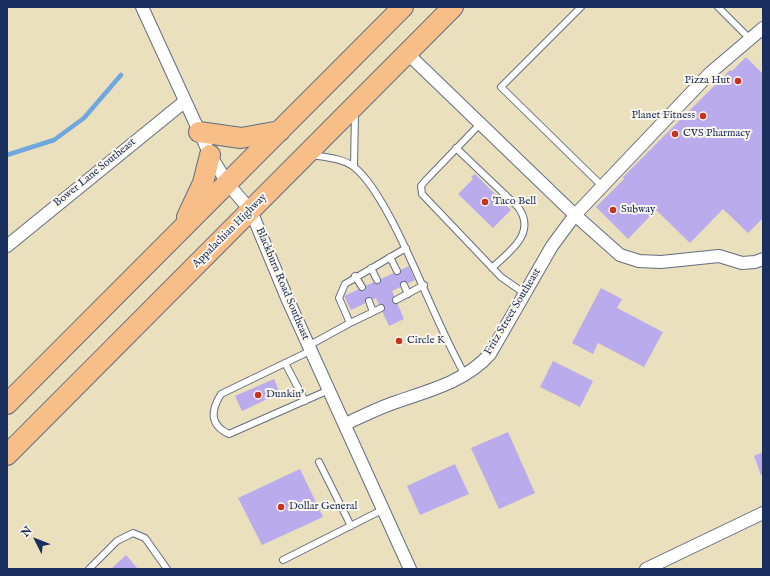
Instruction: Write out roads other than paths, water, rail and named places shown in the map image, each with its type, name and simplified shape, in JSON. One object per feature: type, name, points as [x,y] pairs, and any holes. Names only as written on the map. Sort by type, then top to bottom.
[{"type":"highway","points":[[7,404],[403,7]]},
{"type":"highway","name":"Appalachian Highway","points":[[7,454],[453,7]]},
{"type":"highway","points":[[199,132],[242,138],[280,132]]},
{"type":"highway","points":[[182,228],[203,183],[210,155]]},
{"type":"street","name":"Blackburn Road Southeast","points":[[142,7],[184,102],[210,155],[228,184],[251,211],[309,349],[345,424],[382,510],[410,569]]},
{"type":"street","name":"Fritz Street Southeast","points":[[345,424],[397,402],[432,391],[465,375],[480,365],[490,354],[552,246],[574,215],[710,72],[763,28]]},
{"type":"street","points":[[407,53],[574,215],[620,255],[639,261],[661,262],[719,256],[742,263],[755,262],[763,259]]},
{"type":"street","name":"Bower Lane Southeast","points":[[7,246],[184,102]]},
{"type":"street","points":[[646,569],[763,513]]},
{"type":"lane","points":[[581,7],[502,87],[602,186]]},
{"type":"lane","points":[[718,7],[750,39]]},
{"type":"lane","points":[[354,166],[355,105]]},
{"type":"lane","points":[[480,124],[421,186],[422,194],[492,268],[524,294]]},
{"type":"lane","points":[[456,148],[518,207],[525,220],[525,232],[520,241],[492,268]]},
{"type":"lane","points":[[307,154],[332,158],[354,166],[380,198],[424,285],[450,349],[465,375]]},
{"type":"lane","points":[[350,323],[339,298],[345,284],[355,276],[406,248]]},
{"type":"lane","points":[[390,257],[397,271]]},
{"type":"lane","points":[[371,268],[376,280]]},
{"type":"lane","points":[[355,276],[362,287]]},
{"type":"lane","points":[[404,285],[408,294]]},
{"type":"lane","points":[[396,300],[424,285]]},
{"type":"lane","points":[[369,301],[373,312]]},
{"type":"lane","points":[[329,390],[229,434],[222,430],[216,423],[213,412],[214,404],[221,394],[285,363],[350,323],[381,308]]},
{"type":"lane","points":[[285,363],[305,401]]},
{"type":"lane","points":[[319,462],[351,526]]},
{"type":"lane","points":[[283,560],[382,510]]},
{"type":"lane","points":[[89,569],[117,541],[133,533],[145,538],[167,569]]},
{"type":"waterway","points":[[7,155],[54,140],[84,118],[121,75]]},
{"type":"place","name":"Pizza Hut","points":[[738,81]]},
{"type":"place","name":"Planet Fitness","points":[[703,116]]},
{"type":"place","name":"CVS Pharmacy","points":[[675,134]]},
{"type":"place","name":"Taco Bell","points":[[485,202]]},
{"type":"place","name":"Subway","points":[[613,210]]},
{"type":"place","name":"Circle K","points":[[399,341]]},
{"type":"place","name":"Dunkin'","points":[[258,395]]},
{"type":"place","name":"Dollar General","points":[[281,507]]}]
